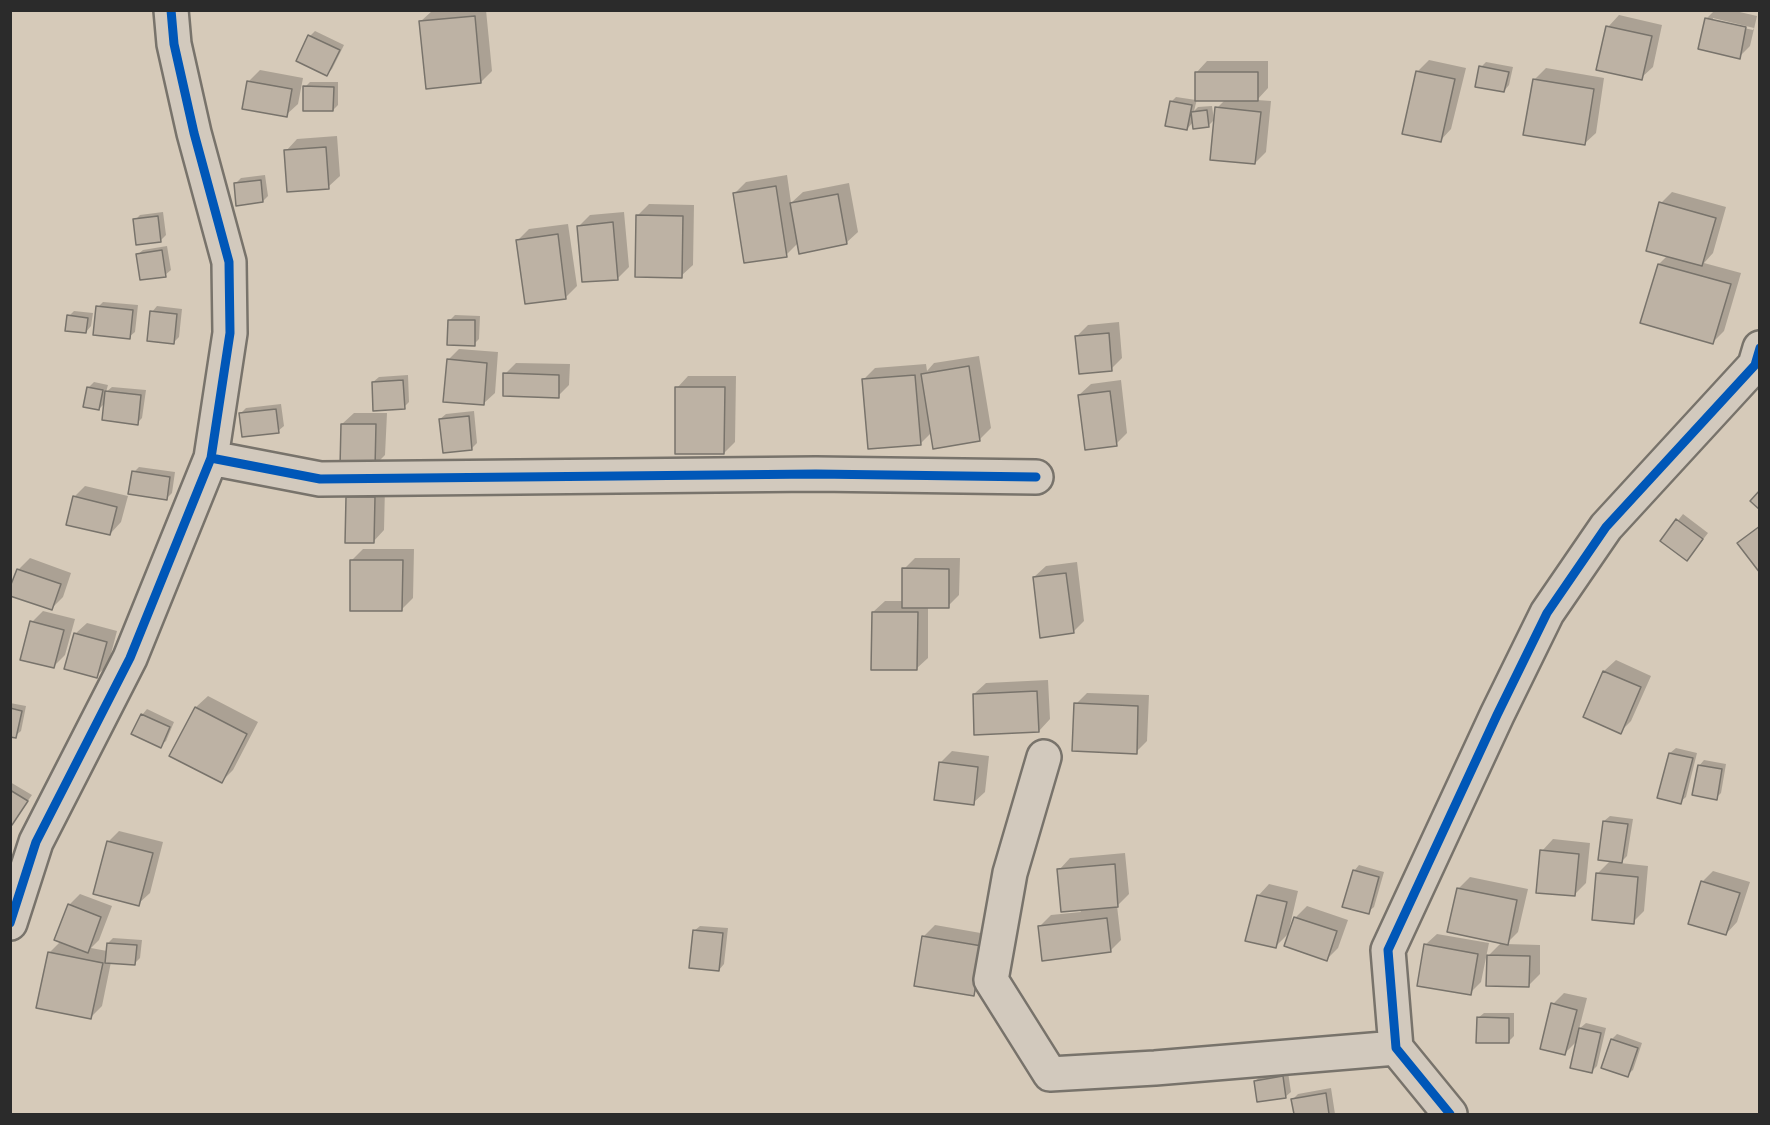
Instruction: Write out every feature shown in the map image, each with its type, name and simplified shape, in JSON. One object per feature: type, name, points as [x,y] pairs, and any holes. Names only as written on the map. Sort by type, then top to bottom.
[{"type":"street","points":[[10,923],[36,842],[130,658],[211,458],[230,333],[229,262],[174,44],[171,10]]},
{"type":"street","points":[[1450,1114],[1396,1048],[1388,950],[1547,613],[1606,527],[1755,365],[1760,348]]},
{"type":"street","points":[[211,458],[320,479],[816,474],[1036,477]]},
{"type":"street","points":[[1044,758],[1010,873],[992,980],[1050,1074],[1155,1068],[1396,1048]]},
{"type":"building","points":[[475,16],[481,83],[426,89],[419,21]]},
{"type":"building","points":[[1705,18],[1746,27],[1740,59],[1698,49]]},
{"type":"building","points":[[1606,26],[1652,36],[1642,80],[1596,70]]},
{"type":"building","points":[[308,35],[340,50],[327,76],[296,61]]},
{"type":"building","points":[[1479,66],[1509,72],[1504,92],[1475,87]]},
{"type":"building","points":[[1416,71],[1455,79],[1441,142],[1402,134]]},
{"type":"building","points":[[1195,72],[1258,72],[1258,101],[1195,101]]},
{"type":"building","points":[[1533,79],[1594,89],[1585,145],[1523,135]]},
{"type":"building","points":[[247,81],[292,89],[287,117],[242,109]]},
{"type":"building","points":[[303,86],[334,87],[333,111],[303,111]]},
{"type":"building","points":[[1170,101],[1192,105],[1187,130],[1165,126]]},
{"type":"building","points":[[1215,107],[1261,112],[1255,164],[1210,160]]},
{"type":"building","points":[[1207,110],[1209,127],[1193,129],[1191,112]]},
{"type":"building","points":[[326,147],[329,189],[287,192],[284,150]]},
{"type":"building","points":[[261,180],[263,202],[236,206],[234,183]]},
{"type":"building","points":[[776,186],[787,257],[744,263],[733,193]]},
{"type":"building","points":[[838,194],[847,244],[799,254],[790,203]]},
{"type":"building","points":[[1659,202],[1716,218],[1702,266],[1646,251]]},
{"type":"building","points":[[636,215],[683,216],[682,278],[635,277]]},
{"type":"building","points":[[158,216],[161,242],[136,245],[133,219]]},
{"type":"building","points":[[613,222],[618,280],[582,282],[577,226]]},
{"type":"building","points":[[558,234],[566,299],[525,304],[516,240]]},
{"type":"building","points":[[162,250],[166,277],[140,280],[136,254]]},
{"type":"building","points":[[1658,264],[1731,284],[1713,344],[1640,323]]},
{"type":"building","points":[[96,306],[133,310],[130,339],[93,335]]},
{"type":"building","points":[[150,311],[177,314],[174,344],[147,341]]},
{"type":"building","points":[[67,315],[88,318],[86,333],[65,331]]},
{"type":"building","points":[[448,320],[475,320],[475,346],[447,345]]},
{"type":"building","points":[[1109,333],[1112,371],[1079,374],[1075,336]]},
{"type":"building","points":[[447,359],[487,363],[484,405],[443,402]]},
{"type":"building","points":[[969,366],[980,441],[933,449],[921,374]]},
{"type":"building","points":[[503,373],[559,375],[559,398],[503,396]]},
{"type":"building","points":[[915,375],[921,445],[868,449],[862,379]]},
{"type":"building","points":[[403,380],[405,409],[373,411],[372,382]]},
{"type":"building","points":[[87,387],[103,390],[99,410],[83,407]]},
{"type":"building","points":[[675,387],[725,387],[724,454],[675,454]]},
{"type":"building","points":[[105,391],[141,395],[138,425],[102,420]]},
{"type":"building","points":[[1110,391],[1117,446],[1085,450],[1078,395]]},
{"type":"building","points":[[276,409],[279,433],[242,437],[239,413]]},
{"type":"building","points":[[469,416],[472,450],[443,453],[439,419]]},
{"type":"building","points":[[341,424],[376,424],[375,468],[340,467]]},
{"type":"building","points":[[132,471],[170,477],[167,500],[128,494]]},
{"type":"building","points":[[1760,490],[1760,510],[1750,501]]},
{"type":"building","points":[[73,496],[117,507],[110,535],[66,525]]},
{"type":"building","points":[[346,497],[375,497],[374,543],[345,543]]},
{"type":"building","points":[[1676,519],[1703,539],[1687,561],[1660,541]]},
{"type":"building","points":[[1760,526],[1760,573],[1737,543]]},
{"type":"building","points":[[350,560],[403,560],[402,611],[350,611]]},
{"type":"building","points":[[902,568],[949,569],[949,608],[902,608]]},
{"type":"building","points":[[17,569],[61,584],[52,610],[10,596],[10,587]]},
{"type":"building","points":[[1066,573],[1074,633],[1040,638],[1033,577]]},
{"type":"building","points":[[872,612],[918,612],[917,670],[871,670]]},
{"type":"building","points":[[30,621],[64,630],[54,668],[20,660]]},
{"type":"building","points":[[74,633],[107,642],[97,678],[64,669]]},
{"type":"building","points":[[1603,671],[1641,687],[1621,734],[1583,717]]},
{"type":"building","points":[[1037,691],[1039,732],[974,735],[973,694]]},
{"type":"building","points":[[1074,703],[1138,706],[1137,754],[1072,751]]},
{"type":"building","points":[[195,707],[247,734],[222,783],[169,756]]},
{"type":"building","points":[[10,708],[22,711],[16,738],[10,737]]},
{"type":"building","points":[[141,714],[170,727],[161,748],[131,734]]},
{"type":"building","points":[[1669,753],[1693,758],[1681,804],[1657,798]]},
{"type":"building","points":[[939,762],[978,767],[974,805],[934,800]]},
{"type":"building","points":[[1698,765],[1722,769],[1717,800],[1692,795]]},
{"type":"building","points":[[10,790],[28,801],[12,825],[10,824]]},
{"type":"building","points":[[1603,821],[1628,824],[1622,863],[1598,860]]},
{"type":"building","points":[[107,841],[153,853],[139,906],[93,894]]},
{"type":"building","points":[[1540,850],[1579,854],[1575,896],[1536,893]]},
{"type":"building","points":[[1115,864],[1118,907],[1061,912],[1057,869]]},
{"type":"building","points":[[1353,870],[1379,877],[1369,914],[1342,907]]},
{"type":"building","points":[[1596,873],[1638,877],[1634,924],[1592,920]]},
{"type":"building","points":[[1701,881],[1740,893],[1726,935],[1688,924]]},
{"type":"building","points":[[1457,888],[1517,900],[1508,945],[1447,932]]},
{"type":"building","points":[[1257,895],[1287,902],[1276,948],[1245,941]]},
{"type":"building","points":[[68,904],[101,917],[88,953],[54,940]]},
{"type":"building","points":[[1294,917],[1337,931],[1327,961],[1284,946]]},
{"type":"building","points":[[1107,918],[1111,952],[1042,961],[1038,926]]},
{"type":"building","points":[[693,930],[723,933],[719,971],[689,968]]},
{"type":"building","points":[[922,936],[982,946],[974,996],[914,986]]},
{"type":"building","points":[[107,943],[137,945],[135,965],[105,963]]},
{"type":"building","points":[[1424,944],[1478,954],[1471,995],[1417,986]]},
{"type":"building","points":[[48,952],[103,963],[91,1019],[36,1008]]},
{"type":"building","points":[[1487,955],[1530,956],[1529,987],[1486,986]]},
{"type":"building","points":[[1551,1003],[1577,1010],[1565,1055],[1540,1049]]},
{"type":"building","points":[[1477,1017],[1509,1018],[1509,1043],[1476,1043]]},
{"type":"building","points":[[1579,1028],[1601,1033],[1592,1073],[1570,1068]]},
{"type":"building","points":[[1611,1039],[1638,1048],[1628,1077],[1601,1068]]},
{"type":"building","points":[[1283,1076],[1286,1098],[1257,1102],[1254,1081]]},
{"type":"building","points":[[1326,1093],[1329,1114],[1294,1114],[1291,1099]]},
{"type":"cycle path","points":[[10,923],[36,842],[130,658],[211,458],[230,333],[229,262],[194,133],[174,44],[171,10]]},
{"type":"cycle path","points":[[1450,1114],[1396,1048],[1388,950],[1547,613],[1606,527],[1755,365],[1760,348]]},
{"type":"cycle path","points":[[211,458],[320,479],[816,474],[1036,477]]}]
